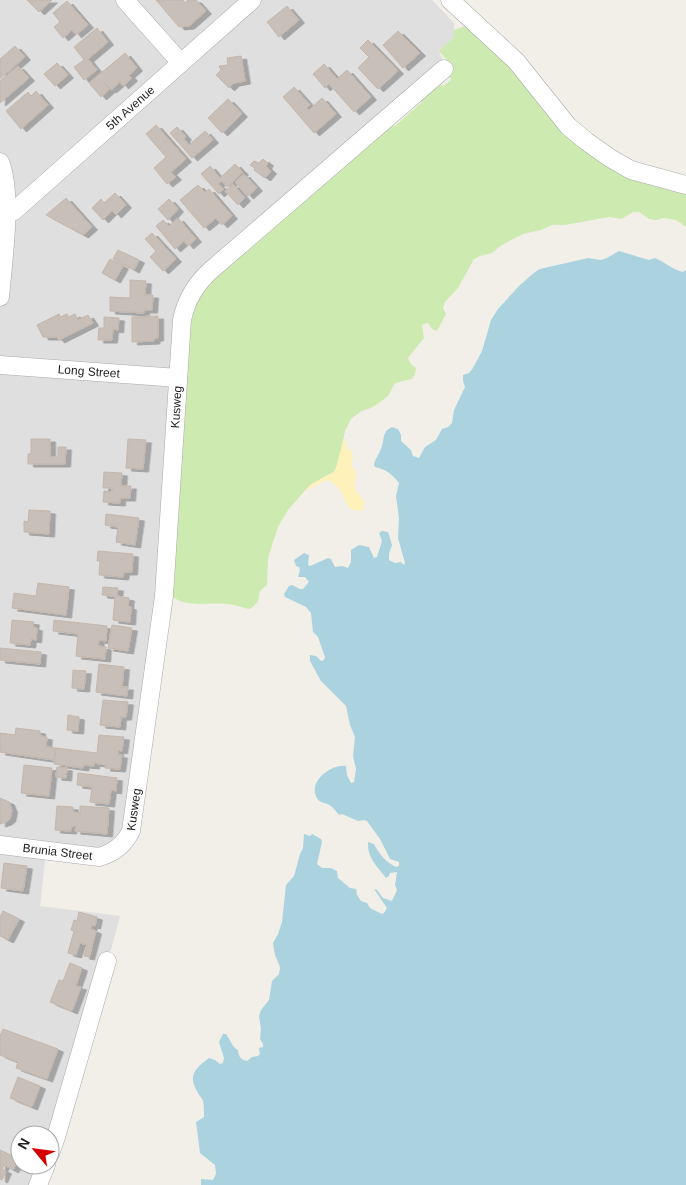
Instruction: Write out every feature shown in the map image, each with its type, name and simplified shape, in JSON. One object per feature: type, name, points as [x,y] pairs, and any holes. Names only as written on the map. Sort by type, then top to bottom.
[{"type":"street","points":[[126,0],[181,63]]},
{"type":"street","name":"5th Avenue","points":[[6,214],[14,211],[252,0]]},
{"type":"street","points":[[450,0],[516,61],[568,126],[586,141],[630,170],[686,185]]},
{"type":"street","name":"Kusweg","points":[[112,852],[124,843],[133,824],[164,596],[178,378],[184,311],[190,295],[202,278],[444,69]]},
{"type":"street","points":[[0,162],[5,184],[6,214],[0,297]]},
{"type":"street","name":"Long Street","points":[[0,365],[178,378]]},
{"type":"street","name":"Brunia Street","points":[[0,845],[91,857],[99,857],[112,852]]},
{"type":"street","points":[[60,1125],[108,960]]},
{"type":"shaded area","points":[[0,0],[432,0],[454,23],[454,37],[439,51],[446,69],[210,272],[164,596],[120,848],[46,852],[40,906],[120,916],[108,961],[53,1125],[10,1125],[10,1175],[42,1175],[39,1185],[0,1185]]},
{"type":"green space","points":[[471,24],[486,37],[562,126],[686,189],[686,227],[676,220],[664,218],[649,219],[639,212],[633,212],[622,219],[609,217],[565,225],[552,225],[541,230],[523,234],[502,245],[492,253],[474,259],[458,288],[445,302],[443,308],[446,314],[437,331],[432,329],[428,323],[422,325],[424,338],[408,358],[416,368],[412,379],[394,384],[388,396],[351,419],[345,431],[335,471],[310,485],[288,510],[278,527],[268,558],[267,585],[259,592],[256,604],[250,609],[229,604],[196,604],[176,599],[169,594],[187,320],[203,286],[388,126],[395,126],[421,103],[422,96],[439,84],[443,86],[451,80],[449,73],[454,68],[439,51],[454,37],[454,30]]},
{"type":"sand","points":[[344,438],[347,448],[352,452],[353,459],[351,465],[356,476],[354,487],[364,502],[363,510],[357,511],[349,507],[338,487],[328,480],[305,491],[310,485],[335,471]]},
{"type":"water","points":[[619,251],[649,260],[655,258],[679,271],[683,272],[686,270],[686,1185],[201,1185],[201,1179],[213,1180],[216,1174],[215,1165],[200,1153],[196,1122],[204,1117],[204,1105],[194,1085],[193,1076],[197,1068],[209,1058],[220,1064],[223,1063],[224,1058],[219,1042],[223,1034],[226,1034],[238,1050],[239,1056],[243,1059],[247,1061],[260,1054],[259,1048],[263,1047],[263,1044],[260,1039],[259,1016],[269,1000],[272,981],[279,974],[280,967],[273,943],[282,922],[286,885],[294,876],[303,848],[304,834],[310,836],[312,834],[321,839],[317,864],[322,868],[331,868],[337,871],[338,878],[350,888],[356,889],[361,901],[367,903],[370,908],[382,914],[387,908],[374,889],[383,898],[392,901],[397,890],[395,885],[397,872],[390,873],[386,878],[376,866],[369,853],[368,842],[374,844],[383,857],[392,865],[399,866],[399,862],[390,859],[380,839],[367,821],[358,821],[342,814],[339,815],[331,806],[318,800],[315,792],[318,780],[334,767],[346,766],[347,775],[351,783],[354,782],[356,769],[353,756],[355,737],[346,706],[321,681],[310,661],[310,655],[316,656],[321,661],[325,657],[318,637],[313,632],[311,613],[306,607],[285,597],[284,594],[289,586],[292,585],[303,589],[309,582],[305,577],[298,577],[300,570],[294,560],[304,553],[309,555],[308,565],[310,566],[328,558],[331,559],[335,567],[342,566],[348,568],[351,562],[351,550],[359,545],[369,547],[374,558],[377,557],[382,541],[379,533],[382,531],[388,532],[392,545],[389,560],[395,563],[401,562],[404,565],[398,538],[399,518],[396,496],[399,483],[389,473],[374,465],[386,431],[392,427],[398,429],[401,441],[411,450],[413,456],[419,458],[425,447],[436,440],[442,429],[452,423],[454,410],[465,387],[463,375],[469,373],[473,368],[482,351],[491,320],[498,309],[520,285],[540,269],[588,258],[601,260]]},
{"type":"building","points":[[27,0],[52,0],[39,12]]},
{"type":"building","points":[[156,0],[183,0],[185,3],[188,0],[196,0],[206,11],[189,26],[179,27]]},
{"type":"building","points":[[67,1],[88,25],[76,35],[72,30],[63,38],[54,27],[60,22],[53,13]]},
{"type":"building","points":[[287,6],[299,20],[279,37],[267,22]]},
{"type":"building","points":[[97,28],[108,42],[88,59],[97,70],[84,80],[74,67],[84,60],[74,47]]},
{"type":"building","points":[[398,31],[420,53],[403,68],[383,45]]},
{"type":"building","points":[[368,40],[398,71],[378,89],[358,68],[369,57],[360,48]]},
{"type":"building","points":[[15,46],[25,57],[0,79],[0,59]]},
{"type":"building","points":[[125,53],[137,68],[129,75],[132,78],[123,86],[120,82],[111,90],[104,82],[110,89],[101,97],[89,83]]},
{"type":"building","points":[[241,56],[245,81],[234,83],[229,88],[216,75],[221,70],[219,66],[228,65],[227,58]]},
{"type":"building","points":[[57,63],[68,75],[55,86],[44,74]]},
{"type":"building","points":[[324,64],[337,79],[347,70],[371,97],[354,112],[329,84],[325,88],[313,74]]},
{"type":"building","points":[[18,66],[29,78],[0,103],[0,81]]},
{"type":"building","points":[[294,87],[310,105],[307,108],[309,110],[322,98],[336,114],[314,133],[283,97]]},
{"type":"building","points":[[36,91],[48,105],[21,129],[6,111],[28,92],[31,96]]},
{"type":"building","points":[[228,99],[242,114],[222,133],[208,118]]},
{"type":"building","points":[[156,125],[186,159],[171,172],[176,177],[167,184],[154,168],[166,157],[146,134]]},
{"type":"building","points":[[177,127],[186,137],[184,139],[189,145],[205,131],[213,140],[192,158],[170,133]]},
{"type":"building","points":[[263,159],[268,163],[266,166],[271,171],[265,178],[250,165],[254,161],[259,163]]},
{"type":"building","points":[[235,164],[243,172],[227,187],[222,181],[218,184],[224,189],[219,194],[201,174],[210,166],[220,178]]},
{"type":"building","points":[[244,174],[257,188],[248,196],[235,182]]},
{"type":"building","points":[[233,184],[245,198],[238,205],[225,191]]},
{"type":"building","points":[[198,185],[205,192],[209,189],[232,216],[222,225],[216,218],[204,228],[180,200]]},
{"type":"building","points":[[115,193],[126,205],[116,215],[112,211],[103,220],[92,208],[101,199],[104,203]]},
{"type":"building","points":[[66,198],[92,227],[83,235],[46,215]]},
{"type":"building","points":[[169,199],[178,209],[168,220],[158,209]]},
{"type":"building","points":[[178,218],[196,239],[188,246],[184,241],[175,249],[156,226],[163,220],[169,226]]},
{"type":"building","points":[[152,233],[176,259],[163,271],[150,257],[156,251],[145,239]]},
{"type":"building","points":[[118,250],[139,260],[134,270],[113,259]]},
{"type":"building","points":[[110,259],[123,266],[115,280],[102,273]]},
{"type":"building","points":[[130,280],[146,281],[145,295],[153,295],[152,310],[144,310],[144,313],[110,311],[110,297],[130,298]]},
{"type":"building","points":[[59,314],[60,317],[67,314],[68,317],[75,314],[78,320],[88,315],[93,323],[59,340],[57,337],[43,337],[37,325]]},
{"type":"building","points":[[158,316],[158,338],[155,338],[154,341],[132,342],[132,317]]},
{"type":"building","points":[[104,317],[119,318],[118,330],[113,329],[112,340],[98,340],[99,328],[104,328]]},
{"type":"building","points":[[31,439],[50,439],[50,457],[58,457],[58,447],[66,447],[65,464],[28,464],[28,454],[31,454]]},
{"type":"building","points":[[128,439],[146,440],[143,469],[126,468]]},
{"type":"building","points":[[104,472],[122,473],[121,486],[131,486],[130,498],[120,498],[120,503],[103,502],[104,491],[112,492],[112,488],[103,488]]},
{"type":"building","points":[[29,510],[50,511],[49,534],[24,532],[24,521],[28,522]]},
{"type":"building","points":[[106,514],[139,518],[135,545],[116,542],[118,527],[105,525]]},
{"type":"building","points":[[98,551],[133,554],[132,572],[124,572],[123,577],[99,575],[100,561],[97,561]]},
{"type":"building","points":[[38,583],[69,587],[66,615],[12,608],[14,593],[36,596]]},
{"type":"building","points":[[103,587],[118,588],[117,596],[129,598],[128,606],[131,607],[130,622],[113,620],[115,596],[102,595]]},
{"type":"building","points":[[12,620],[34,622],[33,627],[37,628],[36,640],[31,639],[30,645],[10,643]]},
{"type":"building","points":[[54,620],[107,626],[106,641],[99,640],[98,646],[106,647],[105,659],[76,656],[78,634],[53,631]]},
{"type":"building","points":[[112,625],[132,628],[128,651],[108,648]]},
{"type":"building","points":[[0,648],[41,652],[40,664],[0,660]]},
{"type":"building","points":[[99,664],[124,667],[122,687],[128,687],[127,696],[96,692]]},
{"type":"building","points":[[73,670],[86,671],[84,689],[72,688]]},
{"type":"building","points":[[103,700],[128,702],[126,717],[121,717],[120,727],[100,725]]},
{"type":"building","points":[[68,715],[79,717],[78,731],[67,730]]},
{"type":"building","points":[[16,728],[40,731],[40,736],[47,737],[46,747],[56,748],[54,760],[0,752],[0,733],[15,735]]},
{"type":"building","points":[[99,735],[124,737],[122,751],[118,750],[118,755],[122,755],[120,769],[105,768],[106,765],[94,763],[94,766],[84,765],[83,768],[54,764],[56,748],[97,753]]},
{"type":"building","points":[[24,765],[52,768],[49,796],[21,793]]},
{"type":"building","points":[[57,767],[67,768],[66,778],[56,777]]},
{"type":"building","points":[[78,773],[117,778],[116,791],[111,790],[109,804],[90,802],[92,787],[77,785]]},
{"type":"building","points":[[0,798],[9,802],[12,810],[10,819],[0,824]]},
{"type":"building","points":[[57,806],[73,807],[73,812],[80,813],[80,806],[109,808],[107,834],[75,831],[76,826],[72,826],[71,831],[55,830]]},
{"type":"building","points":[[4,863],[27,866],[23,891],[1,888]]},
{"type":"building","points":[[3,911],[19,919],[8,940],[0,936],[0,917]]},
{"type":"building","points":[[79,912],[97,917],[95,926],[92,925],[91,929],[96,931],[89,957],[84,956],[87,945],[80,943],[76,955],[68,953],[74,931],[71,930],[74,920],[77,921]]},
{"type":"building","points":[[70,963],[82,968],[76,986],[81,987],[72,1011],[50,1002],[59,980],[63,981]]},
{"type":"building","points":[[3,1029],[58,1049],[47,1079],[16,1068],[18,1062],[0,1055],[0,1036]]},
{"type":"building","points":[[18,1077],[40,1086],[32,1107],[10,1098]]},
{"type":"building","points":[[0,1150],[10,1155],[10,1168],[4,1165],[2,1169],[6,1171],[2,1180],[0,1179]]}]
